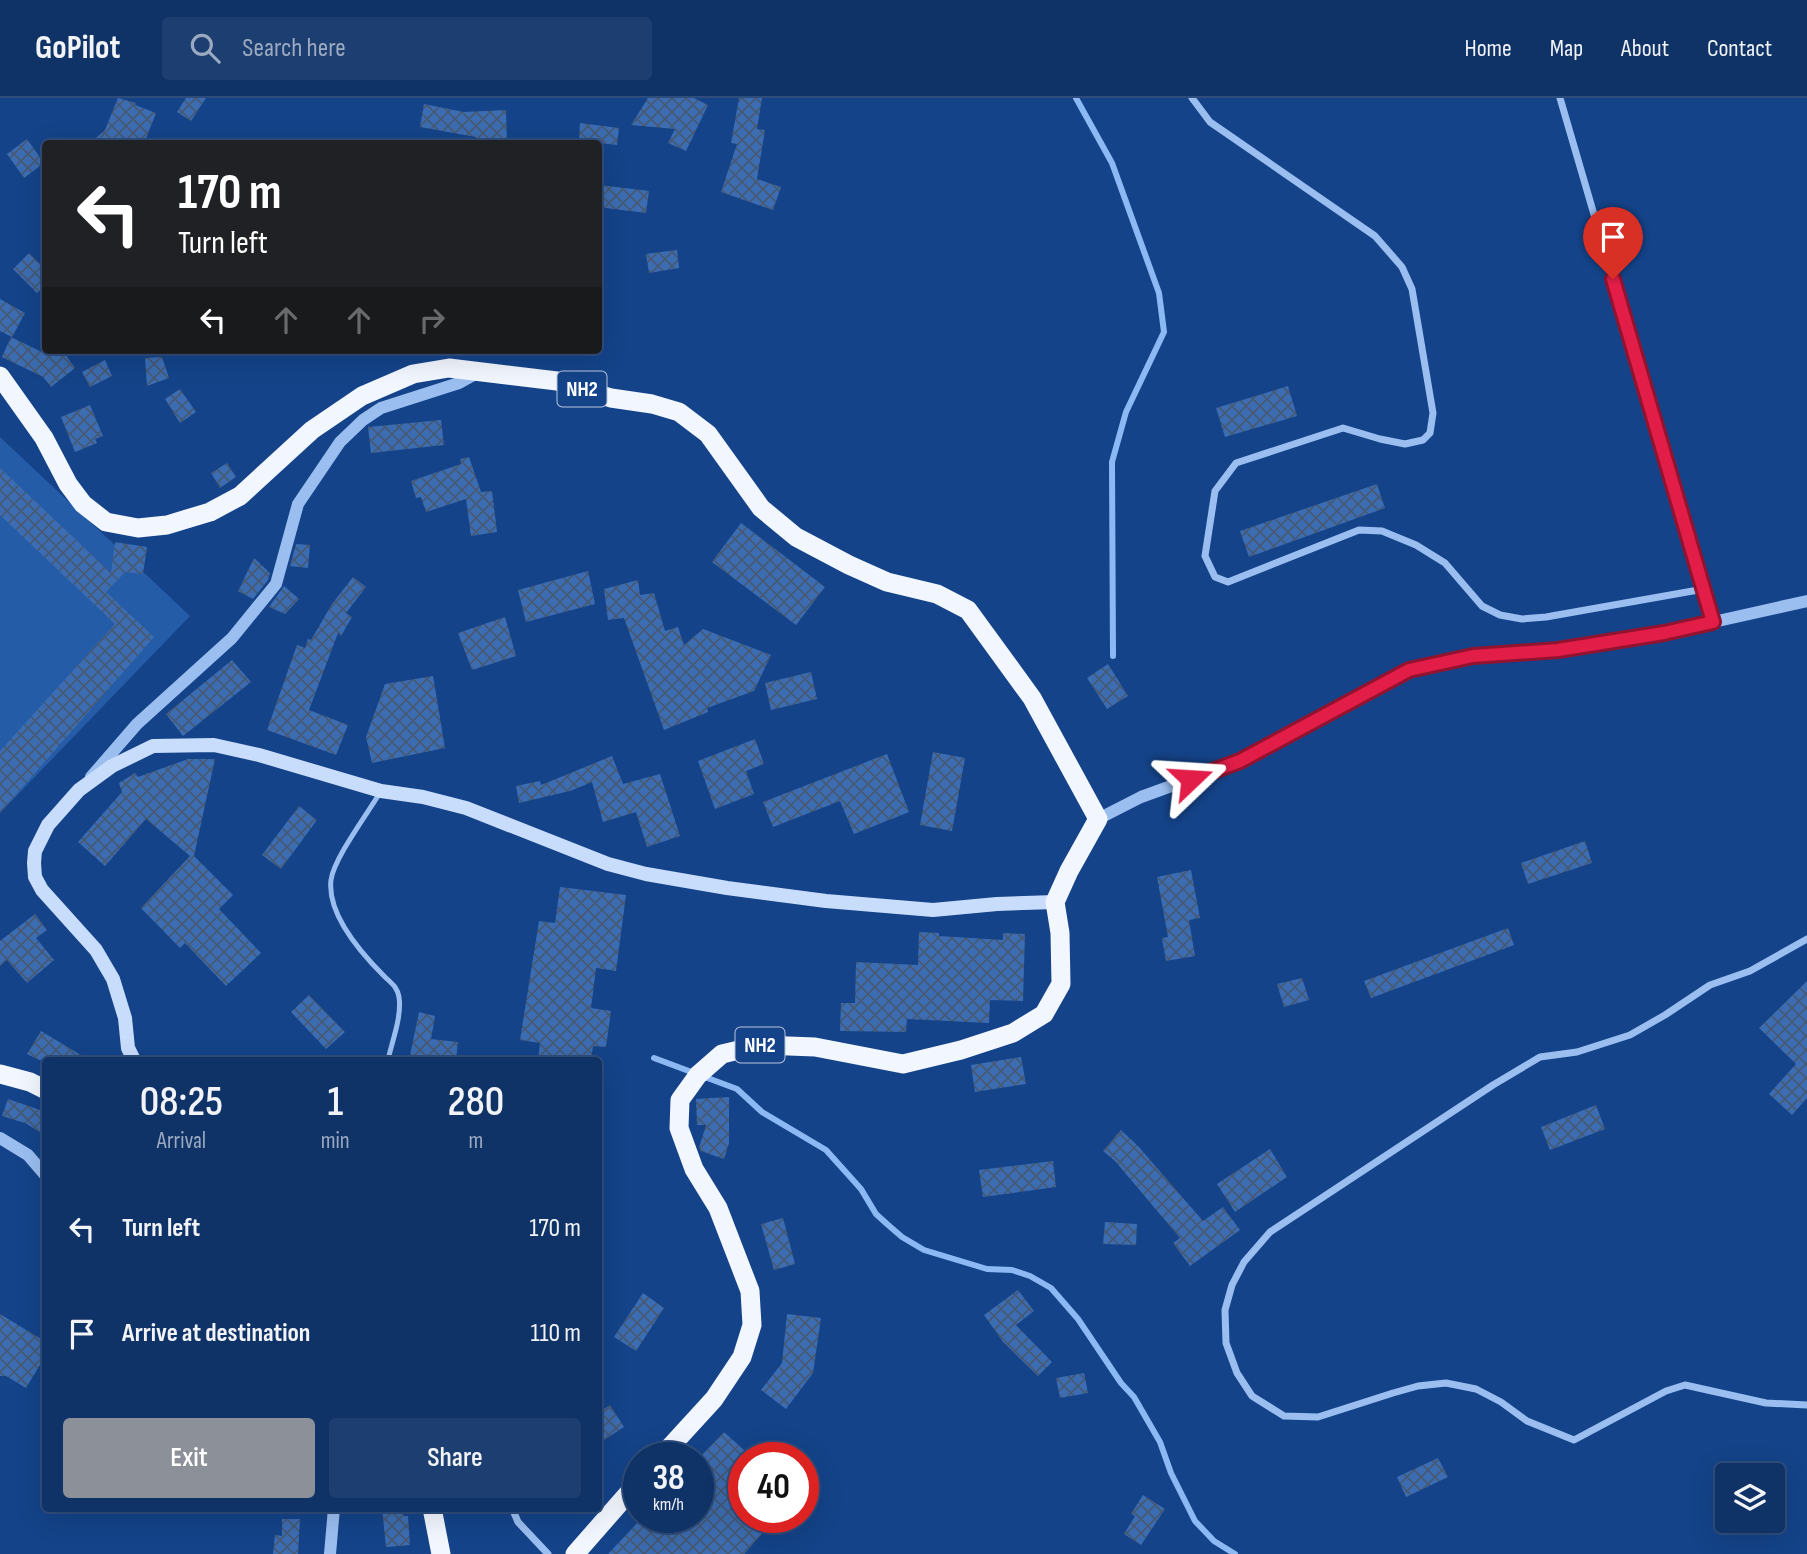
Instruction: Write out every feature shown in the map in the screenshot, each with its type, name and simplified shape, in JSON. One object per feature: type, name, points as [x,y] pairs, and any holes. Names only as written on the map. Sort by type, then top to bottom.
[{"type":"highway","name":"NH2","points":[[0,376],[44,438],[68,484],[83,504],[106,522],[138,528],[167,525],[210,512],[240,496],[312,430],[362,396],[413,374],[449,368],[480,371],[557,382],[611,398],[652,404],[679,412],[708,434],[761,508],[796,537],[887,582],[937,594],[968,610],[1032,698],[1098,819]]},
{"type":"highway","points":[[1055,902],[1069,870],[1098,819]]},
{"type":"highway","name":"NH2","points":[[675,1442],[714,1399],[742,1357],[752,1325],[750,1291],[718,1208],[694,1169],[679,1128],[680,1100],[698,1076],[722,1054],[760,1045],[815,1047],[903,1064],[961,1050],[1013,1033],[1044,1014],[1061,984],[1060,933],[1055,902]]},
{"type":"highway","points":[[0,1074],[42,1088]]},
{"type":"highway","points":[[575,1554],[623,1498]]},
{"type":"highway","points":[[433,1512],[441,1554]]},
{"type":"main road","points":[[132,1057],[128,1048],[125,1018],[119,997],[104,962],[52,903],[35,877],[35,851],[40,839],[63,807],[79,790],[112,766],[153,746],[214,745],[271,758],[381,791],[423,797],[467,808],[608,864],[646,874],[826,901],[933,910],[1055,902]]},
{"type":"street","points":[[1192,98],[1210,122],[1375,236],[1402,267],[1412,289],[1433,412],[1430,433],[1423,440],[1405,444],[1343,428],[1236,463],[1215,491],[1205,556],[1215,576],[1228,582],[1359,530],[1382,531],[1416,545],[1444,563],[1482,606],[1500,615],[1522,619],[1704,589]]},
{"type":"street","points":[[1560,98],[1713,622]]},
{"type":"street","points":[[79,790],[137,724],[232,638],[276,584],[299,504],[340,442],[362,420],[381,408],[459,383],[480,371]]},
{"type":"street","points":[[1098,819],[1141,797],[1240,761],[1409,670],[1473,656],[1558,650],[1664,633],[1807,601]]},
{"type":"street","points":[[1807,939],[1750,971],[1710,985],[1630,1035],[1577,1052],[1540,1057],[1493,1085],[1270,1232],[1244,1262],[1232,1285],[1225,1310],[1226,1343],[1237,1373],[1252,1395],[1284,1416],[1318,1417],[1418,1386],[1446,1383],[1476,1389],[1501,1402],[1527,1421],[1574,1440],[1656,1396],[1685,1385],[1766,1403],[1807,1405]]},
{"type":"street","points":[[0,1138],[28,1155],[42,1171]]},
{"type":"street","points":[[330,1554],[334,1512]]},
{"type":"street","points":[[514,1512],[518,1522],[548,1554]]},
{"type":"lane","points":[[381,791],[338,859],[331,878],[331,898],[338,917],[350,935],[395,984],[399,1009],[389,1057]]},
{"type":"shaded area","points":[[0,437],[190,616],[0,813]]},
{"type":"building","points":[[118,98],[156,113],[146,140],[94,140],[105,130]]},
{"type":"building","points":[[186,98],[206,98],[191,121],[177,112]]},
{"type":"building","points":[[648,98],[694,98],[708,105],[686,151],[668,143],[675,129],[631,125]]},
{"type":"building","points":[[739,98],[762,98],[757,129],[765,130],[757,179],[781,187],[773,210],[721,192],[737,144],[731,143]]},
{"type":"building","points":[[424,104],[464,112],[506,110],[507,140],[476,140],[476,137],[420,127]]},
{"type":"building","points":[[580,123],[619,128],[617,145],[602,143],[602,140],[579,140]]},
{"type":"building","points":[[27,139],[42,160],[42,164],[24,178],[7,154]]},
{"type":"building","points":[[602,185],[649,191],[646,213],[602,208]]},
{"type":"building","points":[[677,250],[679,268],[649,273],[646,254]]},
{"type":"building","points":[[29,253],[42,266],[42,289],[37,293],[13,269]]},
{"type":"building","points":[[0,299],[25,313],[12,337],[0,331]]},
{"type":"building","points":[[11,337],[42,354],[65,354],[75,368],[51,387],[43,377],[2,357]]},
{"type":"building","points":[[162,357],[169,378],[147,386],[145,358]]},
{"type":"building","points":[[105,360],[112,376],[90,387],[82,372]]},
{"type":"building","points":[[1288,386],[1297,416],[1225,437],[1216,408]]},
{"type":"building","points":[[180,389],[196,412],[180,423],[165,399]]},
{"type":"building","points":[[90,405],[103,436],[95,439],[97,443],[75,452],[61,417]]},
{"type":"building","points":[[441,420],[444,445],[371,453],[368,427]]},
{"type":"building","points":[[469,457],[481,492],[492,491],[497,532],[471,536],[466,499],[426,512],[421,497],[416,498],[411,481],[461,464],[460,459]]},
{"type":"building","points":[[227,463],[236,477],[220,488],[211,473]]},
{"type":"building","points":[[0,468],[111,573],[115,542],[147,547],[143,574],[125,572],[106,592],[154,637],[0,813],[0,751],[115,624],[0,515]]},
{"type":"building","points":[[1377,484],[1385,508],[1249,557],[1240,531]]},
{"type":"building","points":[[741,523],[825,587],[796,625],[712,562]]},
{"type":"building","points":[[296,544],[310,545],[308,568],[290,566]]},
{"type":"building","points":[[254,558],[270,573],[268,580],[253,599],[238,591]]},
{"type":"building","points":[[588,571],[595,604],[526,622],[518,590]]},
{"type":"building","points":[[353,577],[366,587],[346,613],[352,617],[341,636],[338,633],[309,710],[348,725],[336,755],[267,730],[297,645],[305,648],[308,639],[311,640],[332,604]]},
{"type":"building","points":[[638,580],[640,595],[654,593],[665,631],[678,627],[684,645],[703,629],[771,655],[754,691],[707,708],[708,712],[664,730],[624,618],[608,620],[604,589]]},
{"type":"building","points":[[284,586],[299,599],[285,614],[269,607]]},
{"type":"building","points":[[505,617],[516,656],[472,670],[458,633]]},
{"type":"building","points":[[232,660],[251,682],[183,736],[166,714]]},
{"type":"building","points":[[1108,664],[1128,696],[1107,709],[1087,678]]},
{"type":"building","points":[[811,672],[817,699],[771,710],[765,683]]},
{"type":"building","points":[[433,676],[445,748],[372,763],[366,737],[385,684]]},
{"type":"building","points":[[755,739],[764,764],[746,771],[754,794],[715,809],[698,761]]},
{"type":"building","points":[[933,752],[965,758],[952,831],[920,825]]},
{"type":"building","points":[[887,754],[909,812],[854,834],[840,801],[773,827],[763,802]]},
{"type":"building","points":[[612,756],[623,784],[660,774],[680,836],[647,847],[636,812],[603,822],[592,782],[570,791],[519,803],[516,786],[540,781],[541,785]]},
{"type":"building","points":[[188,759],[215,759],[194,856],[233,895],[219,909],[261,953],[226,986],[185,943],[180,948],[141,908],[190,856],[146,819],[105,866],[78,842],[122,792],[119,783],[135,773],[138,777]]},
{"type":"building","points":[[299,806],[317,820],[281,869],[262,855]]},
{"type":"building","points":[[1585,841],[1592,863],[1528,884],[1521,863]]},
{"type":"building","points":[[1191,870],[1200,918],[1189,920],[1195,956],[1166,961],[1162,938],[1168,937],[1157,877]]},
{"type":"building","points":[[560,887],[626,895],[616,971],[596,968],[591,1008],[611,1011],[606,1047],[593,1046],[591,1057],[538,1057],[540,1043],[520,1040],[539,921],[555,923]]},
{"type":"building","points":[[35,914],[47,930],[36,938],[54,960],[27,983],[7,960],[0,966],[0,941]]},
{"type":"building","points":[[1508,928],[1514,945],[1371,998],[1364,981]]},
{"type":"building","points":[[919,932],[1003,940],[1003,933],[1025,934],[1023,1001],[990,1000],[989,1023],[907,1019],[906,1032],[840,1031],[841,1003],[855,1003],[856,962],[918,965]]},
{"type":"building","points":[[1302,978],[1309,1000],[1284,1007],[1277,984]]},
{"type":"building","points":[[1807,981],[1807,1098],[1792,1115],[1769,1094],[1796,1064],[1759,1028]]},
{"type":"building","points":[[309,995],[345,1032],[326,1049],[291,1012]]},
{"type":"building","points":[[419,1012],[435,1016],[431,1039],[458,1042],[456,1057],[410,1057]]},
{"type":"building","points":[[41,1031],[84,1057],[42,1057],[42,1060],[39,1060],[27,1054]]},
{"type":"building","points":[[1021,1057],[1026,1084],[975,1092],[971,1065]]},
{"type":"building","points":[[729,1097],[729,1143],[724,1159],[699,1148],[706,1125],[697,1125],[696,1099]]},
{"type":"building","points":[[8,1099],[42,1111],[42,1134],[25,1123],[2,1116]]},
{"type":"building","points":[[1596,1105],[1605,1129],[1550,1150],[1541,1127]]},
{"type":"building","points":[[1121,1130],[1203,1221],[1223,1207],[1240,1230],[1190,1266],[1173,1243],[1180,1238],[1115,1161],[1103,1151]]},
{"type":"building","points":[[1270,1149],[1287,1177],[1235,1212],[1217,1184]]},
{"type":"building","points":[[1053,1161],[1056,1187],[983,1197],[979,1170]]},
{"type":"building","points":[[783,1218],[795,1264],[774,1270],[761,1224]]},
{"type":"building","points":[[1105,1222],[1137,1224],[1136,1245],[1103,1244]]},
{"type":"building","points":[[1018,1290],[1034,1311],[1016,1325],[1052,1362],[1038,1376],[1003,1342],[984,1315]]},
{"type":"building","points":[[643,1293],[664,1308],[636,1351],[614,1337]]},
{"type":"building","points":[[0,1314],[42,1340],[42,1362],[26,1388],[6,1376],[0,1376]]},
{"type":"building","points":[[787,1314],[821,1318],[813,1373],[786,1409],[761,1390],[782,1363]]},
{"type":"building","points":[[1084,1373],[1088,1393],[1060,1398],[1056,1378]]},
{"type":"building","points":[[610,1405],[624,1427],[602,1441],[602,1410]]},
{"type":"building","points":[[724,1432],[735,1442],[728,1442],[728,1533],[763,1533],[744,1554],[608,1554],[628,1533],[714,1533],[714,1442]]},
{"type":"building","points":[[1438,1458],[1448,1477],[1406,1497],[1397,1477]]},
{"type":"building","points":[[1143,1495],[1165,1509],[1141,1545],[1124,1534],[1135,1516],[1131,1514]]},
{"type":"building","points":[[382,1512],[404,1512],[404,1516],[408,1516],[410,1545],[386,1547]]},
{"type":"building","points":[[282,1519],[300,1519],[298,1554],[273,1554],[275,1535],[282,1536]]},
{"type":"waterway","points":[[1076,98],[1112,163],[1159,293],[1164,332],[1126,412],[1112,462],[1113,656]]},
{"type":"waterway","points":[[654,1058],[737,1089],[762,1112],[826,1150],[861,1189],[876,1214],[902,1237],[924,1250],[987,1269],[1012,1270],[1051,1288],[1078,1319],[1121,1383],[1134,1397],[1160,1442],[1171,1473],[1195,1521],[1214,1541],[1235,1554]]},
{"type":"route","points":[[1191,779],[1240,761],[1409,670],[1473,656],[1558,650],[1664,633],[1713,622],[1613,279]]}]
